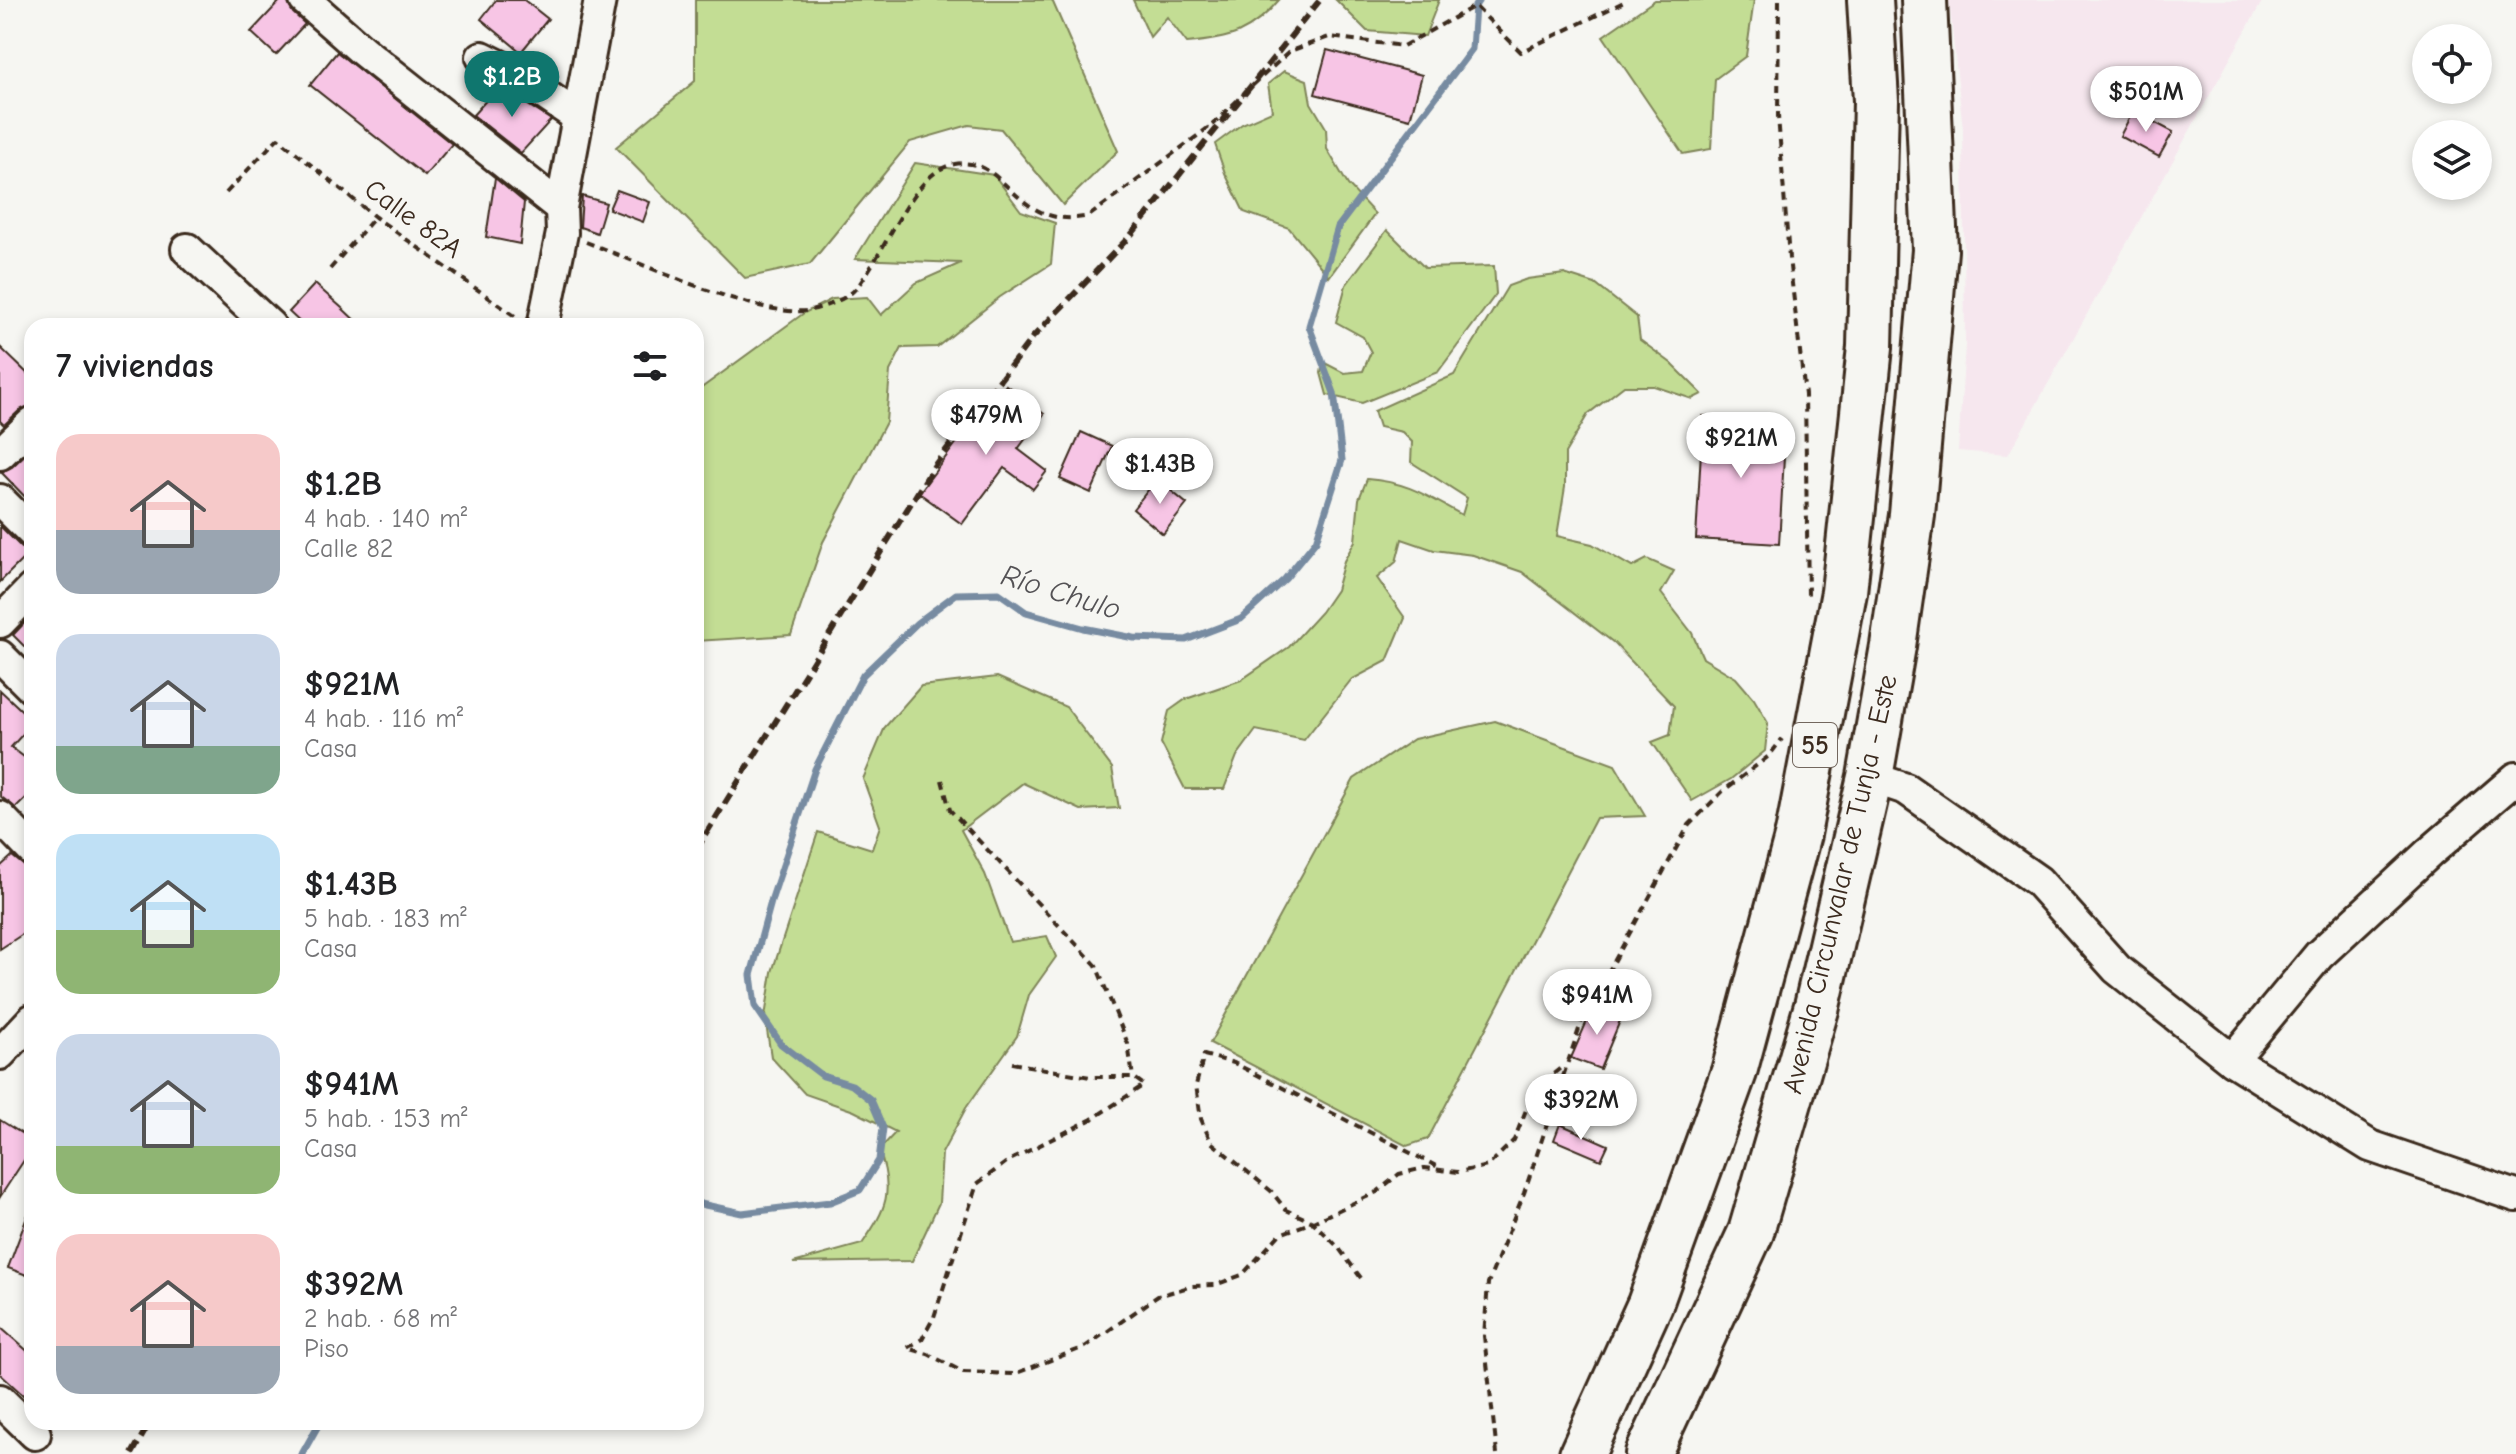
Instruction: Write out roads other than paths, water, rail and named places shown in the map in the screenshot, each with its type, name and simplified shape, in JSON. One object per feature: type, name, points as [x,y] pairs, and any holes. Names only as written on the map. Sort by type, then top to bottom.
[{"type":"highway","name":"Avenida Circunvalar de Tunja - Este","points":[[1582,1454],[1650,1304],[1734,1072],[1798,834],[1844,592],[1870,347],[1876,101],[1870,0]]},
{"type":"highway","name":"Avenida Circunvalar de Tunja - Este","points":[[1648,1454],[1751,1232],[1817,1006],[1870,777],[1912,515],[1934,265],[1924,0]]},
{"type":"street","points":[[305,0],[561,220]]},
{"type":"street","points":[[544,318],[600,0]]},
{"type":"street","points":[[482,57],[510,71],[578,117]]},
{"type":"street","points":[[187,249],[261,318]]},
{"type":"street","points":[[0,454],[24,431]]},
{"type":"street","points":[[0,500],[24,524]]},
{"type":"street","points":[[0,622],[24,597]]},
{"type":"street","points":[[0,656],[24,680]]},
{"type":"street","points":[[1870,777],[1906,789],[2038,881],[2117,969],[2232,1060],[2370,1146],[2516,1196]]},
{"type":"street","points":[[2232,1060],[2319,955],[2516,778]]},
{"type":"street","points":[[0,817],[24,842]]},
{"type":"street","points":[[0,1400],[24,1423]]},
{"type":"street","points":[[31,1430],[35,1434]]},
{"type":"waterway","name":"Río Chulo","points":[[704,1205],[742,1213],[830,1202],[860,1190],[879,1160],[883,1128],[871,1100],[852,1085],[823,1076],[781,1044],[755,1006],[751,975],[772,898],[815,769],[863,675],[917,623],[956,594],[999,593],[1026,612],[1083,628],[1134,638],[1186,640],[1241,619],[1285,579],[1316,541],[1342,460],[1334,393],[1309,326],[1338,227],[1472,49],[1475,6],[1479,0]]},
{"type":"waterway","name":"Río Chulo","points":[[302,1454],[316,1430]]},
{"type":"railway","points":[[704,837],[934,466],[1032,338],[1131,235],[1320,0]]},
{"type":"railway","points":[[132,1454],[146,1430]]}]
